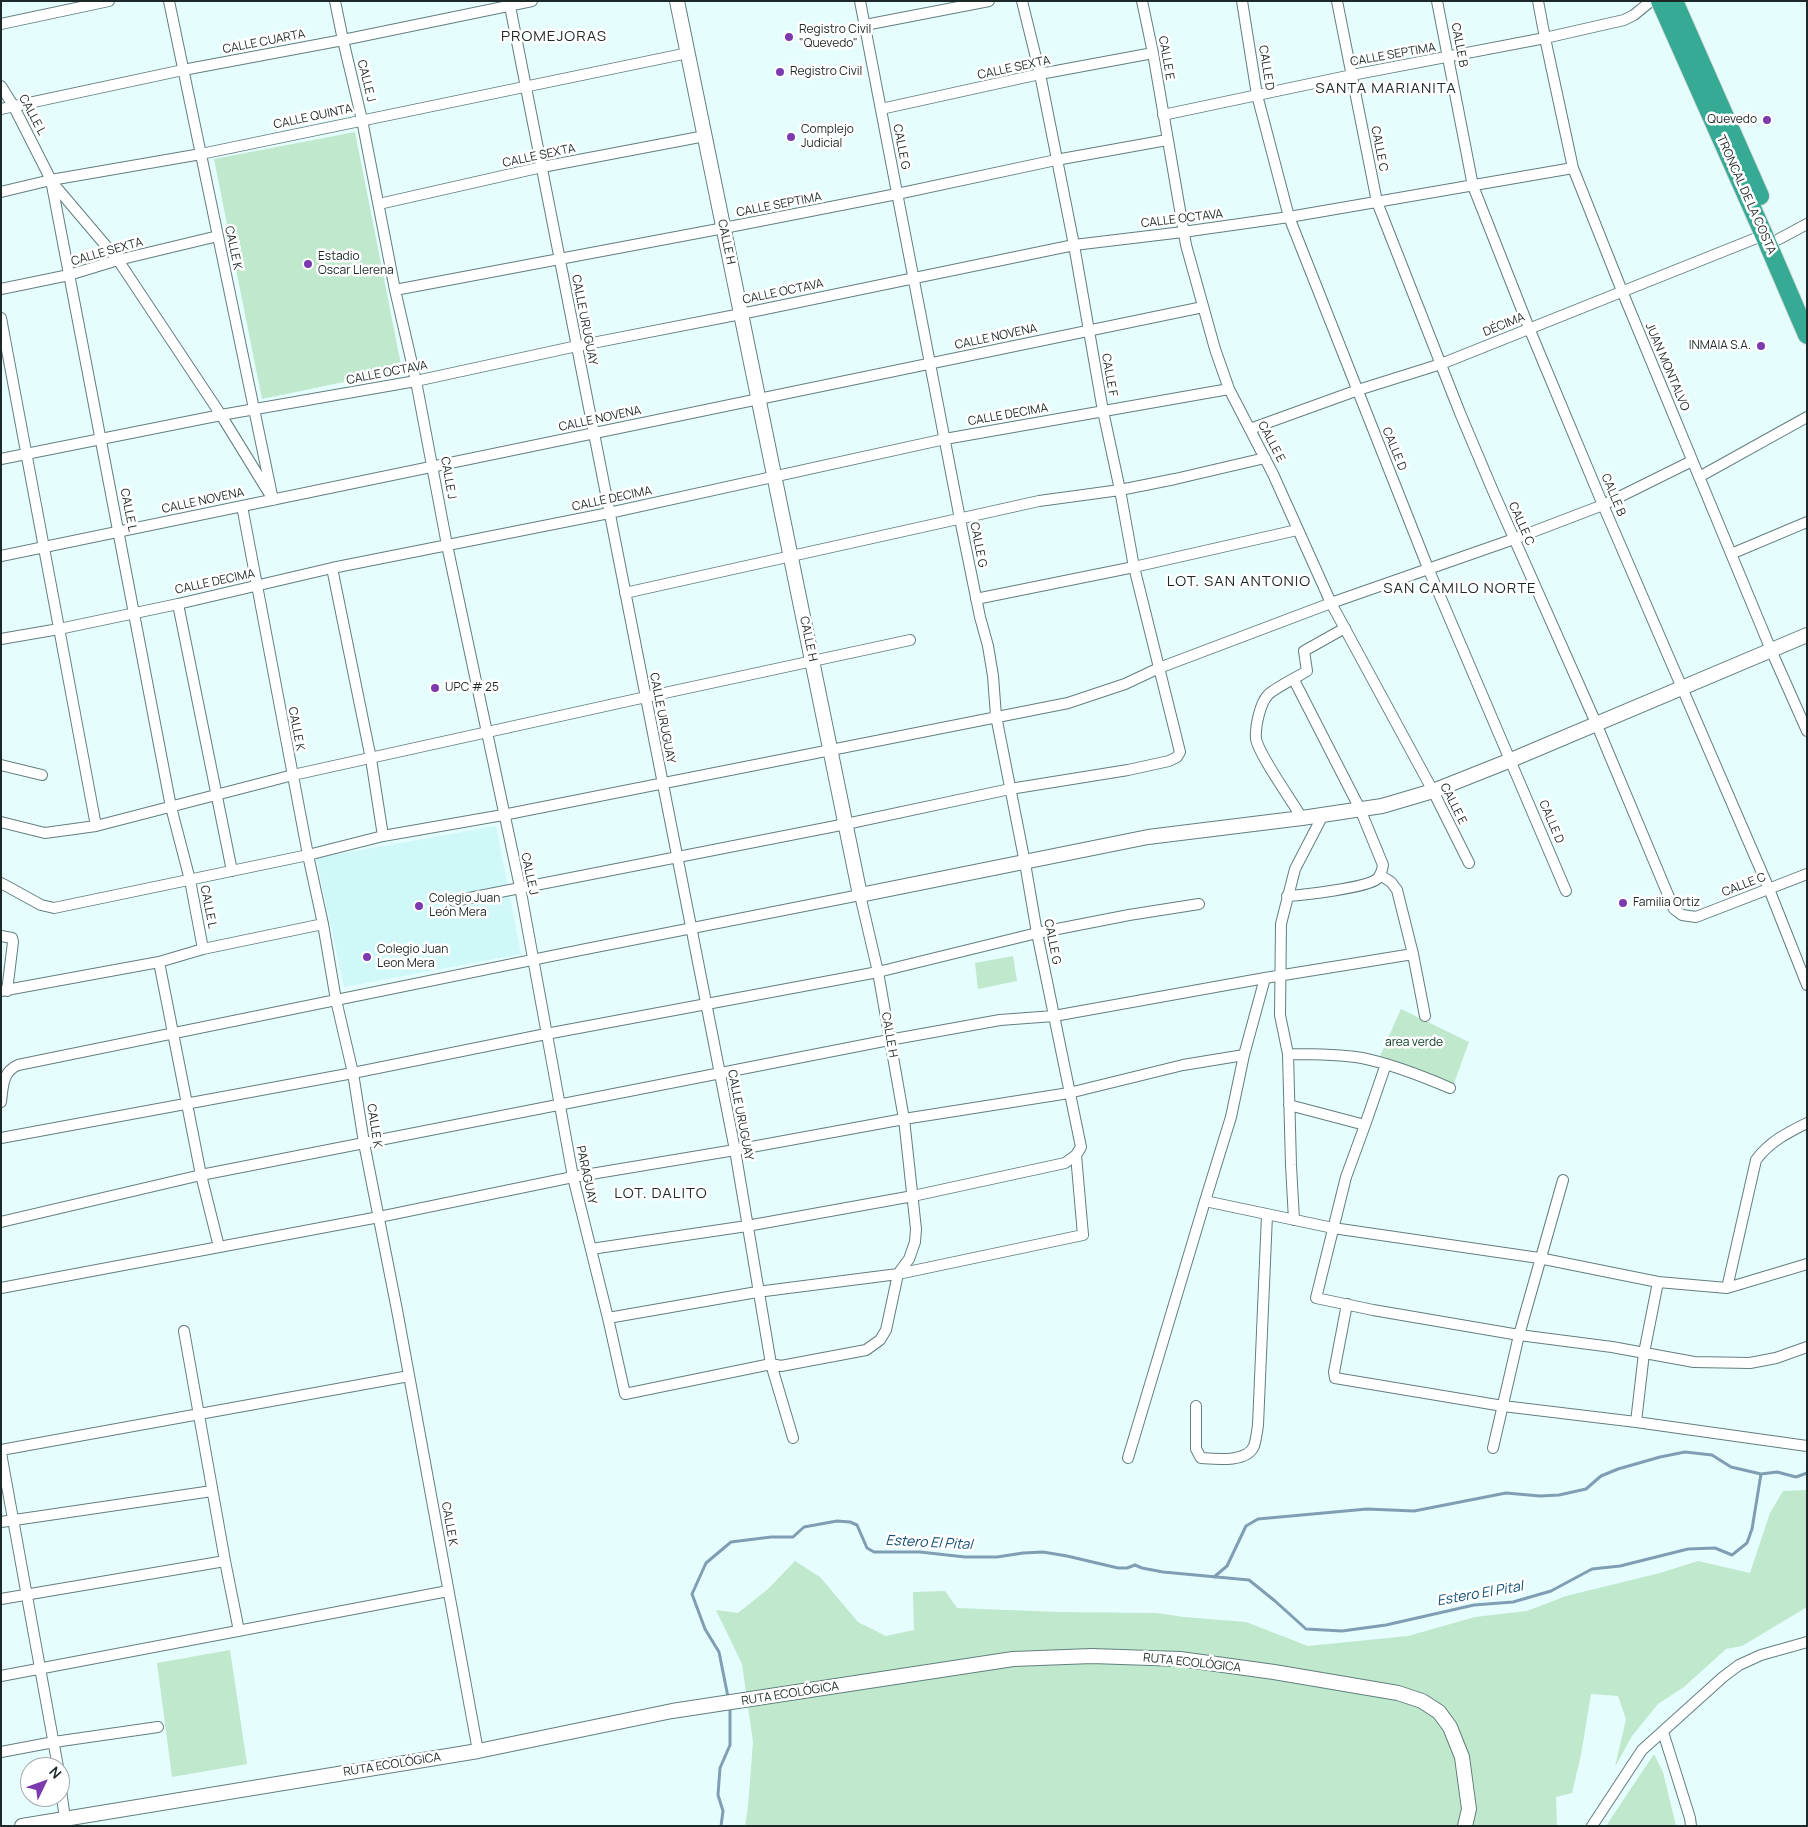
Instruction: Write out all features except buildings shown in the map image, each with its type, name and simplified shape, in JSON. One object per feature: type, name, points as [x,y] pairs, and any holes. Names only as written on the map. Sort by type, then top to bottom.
[{"type":"highway","name":"TRONCAL DE LA COSTA","points":[[1660,1],[1772,237],[1807,304]]},
{"type":"highway","name":"TRONCAL DE LA COSTA","points":[[1674,1],[1772,237],[1807,335]]},
{"type":"street","points":[[1,24],[109,1]]},
{"type":"street","name":"CALLE K","points":[[169,1],[273,500]]},
{"type":"street","name":"CALLE J","points":[[335,1],[342,40],[362,120],[395,290],[416,381],[448,546],[534,960]]},
{"type":"street","name":"CALLE CUARTA","points":[[1,110],[184,70],[342,40],[509,4],[532,1]]},
{"type":"street","name":"CALLE H","points":[[677,1],[860,895],[878,972],[904,1119],[916,1229],[914,1251],[898,1274]]},
{"type":"street","name":"CALLE G","points":[[860,1],[929,363],[976,599],[988,646],[993,676],[996,716],[1037,933],[1081,1147],[1076,1155],[1083,1235],[898,1274]]},
{"type":"street","points":[[865,25],[989,1]]},
{"type":"street","name":"CALLE F","points":[[1010,789],[1128,770],[1170,761],[1177,757],[1180,752],[1134,567],[1103,411],[1074,245],[1040,74],[1022,1]]},
{"type":"street","name":"CALLE E","points":[[1142,1],[1153,53],[1183,232],[1203,307],[1229,389],[1265,458],[1331,603],[1433,791],[1469,863]]},
{"type":"street","name":"CALLE D","points":[[1242,1],[1258,95],[1289,217],[1428,568],[1566,891]]},
{"type":"street","name":"CALLE C","points":[[1337,1],[1377,202],[1441,364],[1514,539],[1596,723],[1674,909],[1682,916],[1696,917],[1807,874]]},
{"type":"street","name":"CALLE B","points":[[1437,1],[1473,186],[1529,328],[1603,505],[1769,889],[1807,985]]},
{"type":"street","name":"JUAN MONTALVO","points":[[1538,1],[1573,168],[1692,461],[1807,731]]},
{"type":"street","name":"CALLE SEPTIMA","points":[[1163,115],[1352,75],[1545,38],[1624,20],[1651,1]]},
{"type":"street","name":"CALLE URUGUAY","points":[[509,4],[735,1150],[770,1364],[793,1438]]},
{"type":"street","name":"CALLE QUINTA","points":[[1,192],[51,180],[201,154],[688,53]]},
{"type":"street","name":"CALLE SEXTA","points":[[881,110],[1040,74],[1153,53]]},
{"type":"street","name":"CALLE L","points":[[1,86],[14,107],[51,180],[171,807],[190,880],[203,949]]},
{"type":"street","name":"CALLE SEXTA","points":[[379,204],[542,167],[705,136]]},
{"type":"street","name":"CALLE SEPTIMA","points":[[395,290],[560,260],[897,194],[1056,160],[1167,140]]},
{"type":"street","name":"CALLE OCTAVA","points":[[1,459],[221,415],[416,381],[577,346],[1074,245],[1289,217],[1573,168]]},
{"type":"street","points":[[51,180],[118,260],[221,415],[273,500]]},
{"type":"street","name":"DÉCIMA","points":[[1250,429],[1358,390],[1441,364],[1622,292],[1807,224]]},
{"type":"street","name":"CALLE SEXTA","points":[[1,289],[69,275],[118,260],[218,236]]},
{"type":"street","name":"CALLE NOVENA","points":[[1,556],[1203,307]]},
{"type":"street","points":[[1,318],[96,826]]},
{"type":"street","name":"CALLE DECIMA","points":[[1,639],[178,604],[332,568],[609,513],[945,439],[1229,389]]},
{"type":"street","points":[[1699,477],[1807,417]]},
{"type":"street","points":[[625,593],[1039,501],[1120,490],[1265,458]]},
{"type":"street","points":[[1,883],[41,905],[54,908],[308,855],[383,836],[663,784],[830,749],[1068,703],[1125,684],[1159,668],[1331,603],[1514,539],[1603,505],[1692,461]]},
{"type":"street","name":"CALLE K","points":[[242,506],[336,1000],[353,1074],[364,1143],[478,1751]]},
{"type":"street","points":[[1731,554],[1807,522]]},
{"type":"street","points":[[976,599],[1134,567],[1297,530]]},
{"type":"street","points":[[332,568],[371,759],[383,836]]},
{"type":"street","points":[[178,604],[232,871]]},
{"type":"street","points":[[1302,818],[1267,761],[1256,739],[1258,715],[1267,695],[1307,671],[1304,651],[1345,628]]},
{"type":"street","points":[[1,1102],[2,1079],[10,1070],[18,1065],[172,1032],[1025,863],[1148,836],[1302,818],[1382,806],[1433,791],[1511,760],[1807,635]]},
{"type":"street","points":[[1,822],[45,833],[96,826],[293,776],[910,640]]},
{"type":"street","points":[[1288,896],[1310,895],[1370,883],[1380,875],[1382,870],[1382,860],[1360,809],[1294,680]]},
{"type":"street","points":[[1,765],[42,775]]},
{"type":"street","points":[[454,902],[520,887],[846,824],[1010,789]]},
{"type":"street","points":[[1294,1220],[1288,1105],[1288,1054],[1280,1015],[1281,924],[1295,869],[1323,815]]},
{"type":"street","points":[[1380,875],[1391,882],[1397,890],[1413,954],[1424,1016]]},
{"type":"street","points":[[1,1138],[188,1102],[353,1074],[546,1034],[878,972],[1037,933],[1129,914],[1199,904]]},
{"type":"street","points":[[1,936],[12,938],[13,942],[4,991],[160,962],[203,949],[323,924]]},
{"type":"street","points":[[1,1222],[201,1175],[889,1040],[1000,1020],[1054,1016],[1281,975],[1413,954]]},
{"type":"street","name":"PARAGUAY","points":[[534,960],[573,1178],[625,1394],[770,1364]]},
{"type":"street","points":[[160,962],[201,1175],[219,1247]]},
{"type":"street","points":[[1128,1458],[1231,1117],[1244,1055],[1265,978]]},
{"type":"street","points":[[1288,1054],[1361,1058],[1386,1064],[1450,1088]]},
{"type":"street","points":[[1,1288],[379,1217],[573,1178],[904,1119],[1069,1093],[1182,1066],[1244,1055]]},
{"type":"street","points":[[1386,1064],[1346,1177],[1316,1296],[1319,1300],[1519,1335],[1694,1362],[1750,1363],[1776,1358],[1807,1347]]},
{"type":"street","points":[[1288,1105],[1365,1125]]},
{"type":"street","points":[[1727,1288],[1756,1160],[1762,1152],[1778,1139],[1807,1124]]},
{"type":"street","points":[[591,1249],[747,1226],[913,1196],[1065,1163],[1076,1155]]},
{"type":"street","points":[[1494,1448],[1519,1335],[1563,1180]]},
{"type":"street","points":[[1206,1201],[1333,1228],[1540,1258],[1658,1282],[1727,1288],[1807,1264]]},
{"type":"street","points":[[1196,1406],[1196,1449],[1201,1458],[1233,1459],[1249,1452],[1254,1447],[1258,1425],[1267,1215]]},
{"type":"street","points":[[608,1318],[758,1292],[898,1274],[886,1330],[880,1340],[866,1350],[781,1366],[770,1364]]},
{"type":"street","points":[[1636,1422],[1644,1353],[1658,1282]]},
{"type":"street","points":[[1347,1304],[1334,1372],[1335,1378],[1502,1406],[1636,1422],[1807,1446]]},
{"type":"street","points":[[184,1331],[239,1630]]},
{"type":"street","points":[[56,1757],[1,1451],[409,1376]]},
{"type":"street","points":[[1,1522],[212,1491]]},
{"type":"street","points":[[1,1599],[225,1561]]},
{"type":"street","points":[[1,1676],[448,1591]]},
{"type":"street","points":[[1592,1826],[1642,1750],[1723,1677],[1739,1665],[1761,1655],[1807,1642]]},
{"type":"street","name":"RUTA ECOLÓGICA","points":[[22,1826],[66,1822],[478,1751],[672,1711],[1013,1659],[1072,1656],[1180,1659],[1323,1679],[1398,1693],[1422,1702],[1439,1712],[1450,1727],[1462,1757],[1469,1809],[1465,1826]]},
{"type":"street","points":[[1,1752],[54,1742],[158,1727]]},
{"type":"street","points":[[1663,1732],[1691,1826]]},
{"type":"street","points":[[64,1807],[66,1822]]},
{"type":"shaded area","name":"Colegio Juan León Mera","points":[[496,826],[521,954],[344,987],[316,858]]},
{"type":"green space","name":"Estadio Oscar Llerena","points":[[355,132],[402,370],[262,399],[214,159]]},
{"type":"green space","points":[[1013,956],[1017,981],[978,989],[975,963]]},
{"type":"green space","name":"area verde","points":[[1401,1009],[1469,1042],[1453,1086],[1380,1056]]},
{"type":"green space","points":[[1807,1490],[1807,1607],[1742,1646],[1726,1649],[1684,1687],[1658,1704],[1632,1736],[1615,1767],[1626,1719],[1618,1696],[1591,1694],[1581,1755],[1572,1793],[1556,1797],[1557,1826],[745,1826],[753,1742],[742,1664],[716,1610],[738,1613],[768,1589],[795,1561],[820,1577],[858,1622],[886,1636],[914,1630],[913,1592],[945,1591],[957,1608],[1156,1613],[1246,1622],[1308,1646],[1408,1636],[1475,1617],[1527,1611],[1566,1596],[1660,1573],[1698,1561],[1750,1573],[1770,1513],[1783,1491]]},
{"type":"green space","points":[[230,1650],[247,1764],[172,1777],[157,1663]]},
{"type":"green space","points":[[1654,1754],[1663,1772],[1676,1826],[1606,1826]]},
{"type":"waterway","name":"Estero El Pital","points":[[1214,1577],[1227,1566],[1246,1526],[1258,1519],[1367,1509],[1414,1511],[1506,1493],[1540,1496],[1559,1495],[1586,1489],[1601,1476],[1618,1469],[1685,1452],[1712,1455],[1731,1467],[1761,1474]]},
{"type":"waterway","name":"Estero El Pital","points":[[728,1697],[719,1652],[705,1629],[692,1594],[706,1563],[731,1542],[771,1537],[793,1537],[804,1527],[837,1521],[850,1522],[857,1525],[867,1548],[874,1552],[920,1552],[965,1557],[997,1557],[1043,1552],[1118,1568],[1127,1568],[1135,1565],[1163,1572],[1249,1580],[1306,1629],[1342,1631],[1386,1625],[1474,1605],[1513,1602],[1551,1591],[1592,1569],[1620,1566],[1688,1549],[1715,1548],[1732,1555],[1747,1543],[1752,1529],[1761,1474],[1777,1472],[1796,1477],[1807,1473]]},
{"type":"waterway","name":"Estero El Pital","points":[[721,1826],[723,1811],[718,1795],[720,1768],[730,1745],[730,1706]]},
{"type":"place","name":"Registro Civil \"Quevedo\"","points":[[789,37]]},
{"type":"place","name":"Registro Civil","points":[[780,72]]},
{"type":"place","name":"Quevedo","points":[[1767,120]]},
{"type":"place","name":"Complejo Judicial","points":[[791,137]]},
{"type":"place","name":"Estadio Oscar Llerena","points":[[308,264]]},
{"type":"place","name":"INMAIA S.A.","points":[[1761,346]]},
{"type":"place","name":"UPC # 25","points":[[435,688]]},
{"type":"place","name":"Familia Ortiz","points":[[1623,903]]},
{"type":"place","name":"Colegio Juan León Mera","points":[[419,906]]},
{"type":"place","name":"Colegio Juan Leon Mera","points":[[367,957]]},
{"type":"district","name":"PROMEJORAS","points":[[554,37]]},
{"type":"district","name":"SANTA MARIANITA","points":[[1386,89]]},
{"type":"district","name":"LOT. SAN ANTONIO","points":[[1239,582]]},
{"type":"district","name":"SAN CAMILO NORTE","points":[[1460,589]]},
{"type":"district","name":"LOT. DALITO","points":[[661,1194]]}]
